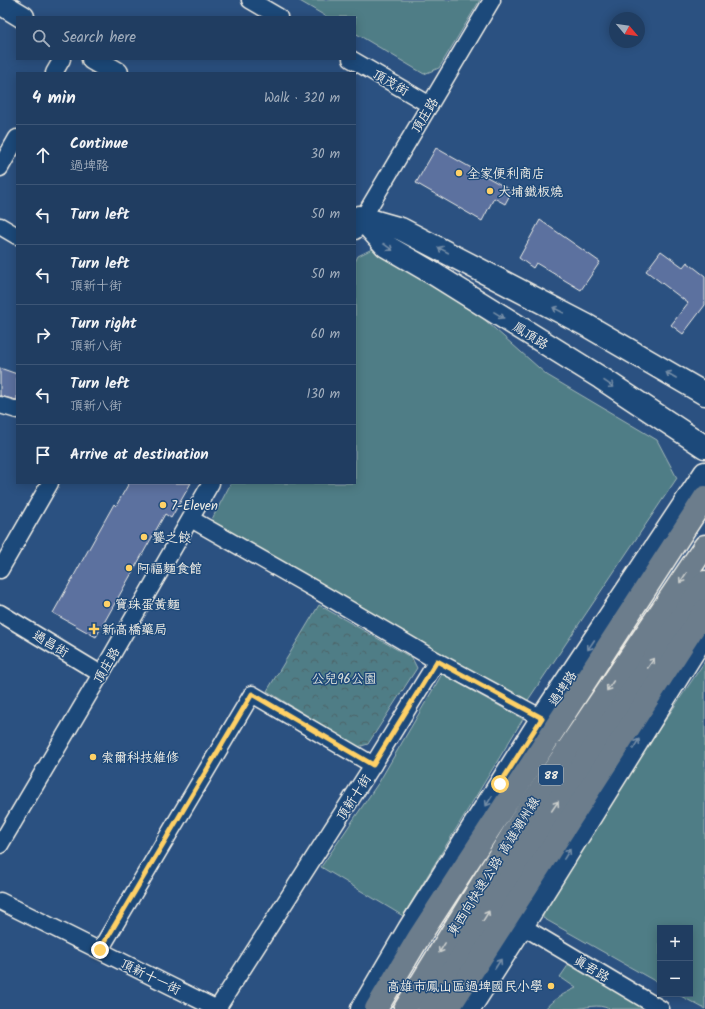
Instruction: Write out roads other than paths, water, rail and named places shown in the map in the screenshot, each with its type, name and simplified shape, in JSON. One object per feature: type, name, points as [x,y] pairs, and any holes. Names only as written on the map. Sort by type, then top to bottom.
[{"type":"highway","points":[[376,1009],[419,937],[705,497]]},
{"type":"highway","name":"東西向快速公路 高雄潮州線","points":[[405,1009],[531,804],[705,546]]},
{"type":"highway","name":"東西向快速公路 高雄潮州線","points":[[429,1009],[549,815],[705,582]]},
{"type":"highway","points":[[448,1009],[705,610]]},
{"type":"main road","points":[[0,3],[21,16]]},
{"type":"main road","points":[[95,60],[115,72]]},
{"type":"main road","points":[[357,221],[401,228],[586,325],[705,394]]},
{"type":"main road","name":"鳳頂路","points":[[357,221],[386,246],[434,274],[588,370],[705,447]]},
{"type":"main road","name":"過埤路","points":[[362,1009],[409,929],[542,718],[705,473]]},
{"type":"main road","points":[[469,1009],[705,633]]},
{"type":"street","points":[[250,0],[277,16]]},
{"type":"street","name":"頂庄路","points":[[357,221],[430,105],[492,0]]},
{"type":"street","points":[[55,72],[61,60]]},
{"type":"street","name":"頂茂街","points":[[353,60],[430,105]]},
{"type":"street","points":[[0,168],[16,140]]},
{"type":"street","points":[[0,226],[16,235]]},
{"type":"street","points":[[0,405],[16,410]]},
{"type":"street","points":[[0,570],[49,484]]},
{"type":"street","name":"頂庄路","points":[[0,845],[210,484]]},
{"type":"street","points":[[191,519],[437,661],[542,718]]},
{"type":"street","name":"過昌街","points":[[0,613],[101,674]]},
{"type":"street","name":"頂新十街","points":[[217,1009],[373,765],[437,661]]},
{"type":"street","points":[[100,950],[252,694],[373,765]]},
{"type":"street","name":"頂新十一街","points":[[0,901],[217,1009]]},
{"type":"street","name":"真君路","points":[[522,926],[661,1009]]},
{"type":"place","name":"全家便利商店","points":[[459,173]]},
{"type":"place","name":"大埔鐵板燒","points":[[490,191]]},
{"type":"place","name":"7-Eleven","points":[[163,505]]},
{"type":"place","name":"饕之餃","points":[[144,537]]},
{"type":"place","name":"阿福麵食館","points":[[129,568]]},
{"type":"place","name":"寶珠蛋黃麵","points":[[107,604]]},
{"type":"place","name":"新高橋藥局","points":[[94,629]]},
{"type":"place","name":"索爾科技維修","points":[[93,757]]},
{"type":"place","name":"高雄市鳳山區過埤國民小學","points":[[551,986]]},
{"type":"park label","name":"公兒96公園","points":[[344,678]]}]
